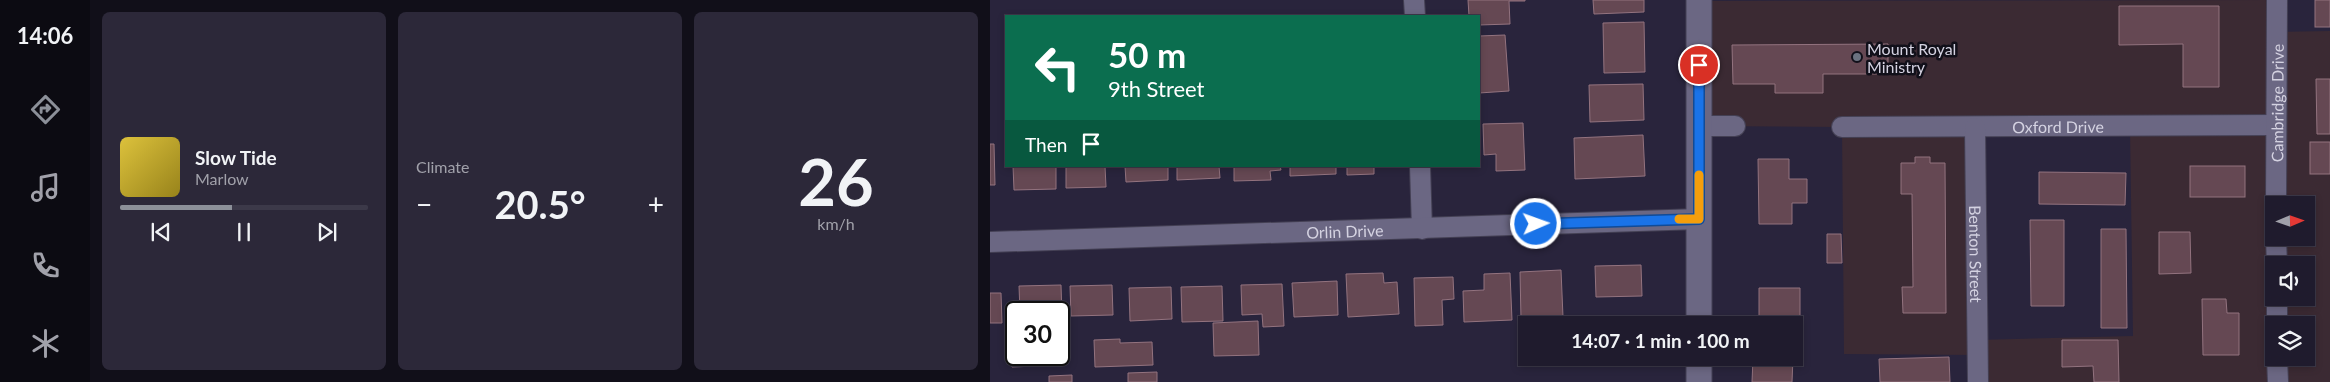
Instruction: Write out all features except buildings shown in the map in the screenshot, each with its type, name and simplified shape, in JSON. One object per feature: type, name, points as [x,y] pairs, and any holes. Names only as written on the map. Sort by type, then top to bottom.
[{"type":"street","points":[[1414,0],[1415,15]]},
{"type":"street","points":[[1699,0],[1699,316]]},
{"type":"street","name":"Cambridge Drive","points":[[2276,196],[2277,0]]},
{"type":"street","name":"Oxford Drive","points":[[1842,126],[1975,128],[2276,125]]},
{"type":"street","points":[[1700,126],[1735,126]]},
{"type":"street","name":"Benton Street","points":[[1975,128],[1978,382]]},
{"type":"street","points":[[1420,167],[1422,228]]},
{"type":"street","name":"Orlin Drive","points":[[990,242],[1699,219]]},
{"type":"street","points":[[1699,366],[1699,382]]},
{"type":"street","points":[[2277,366],[2278,382]]},
{"type":"shaded area","points":[[2277,0],[2277,32],[2330,31],[2330,382],[1978,382],[1977,355],[1844,354],[1842,127],[1700,126],[1699,1]],"holes":[[[2130,127],[2133,336],[1978,340],[1975,128]]]},
{"type":"slow traffic","points":[[1679,219],[1699,219],[1699,175]]},
{"type":"place","name":"Mount Royal Ministry","points":[[1857,57]]},
{"type":"route","points":[[1536,224],[1699,219],[1699,65]]}]
